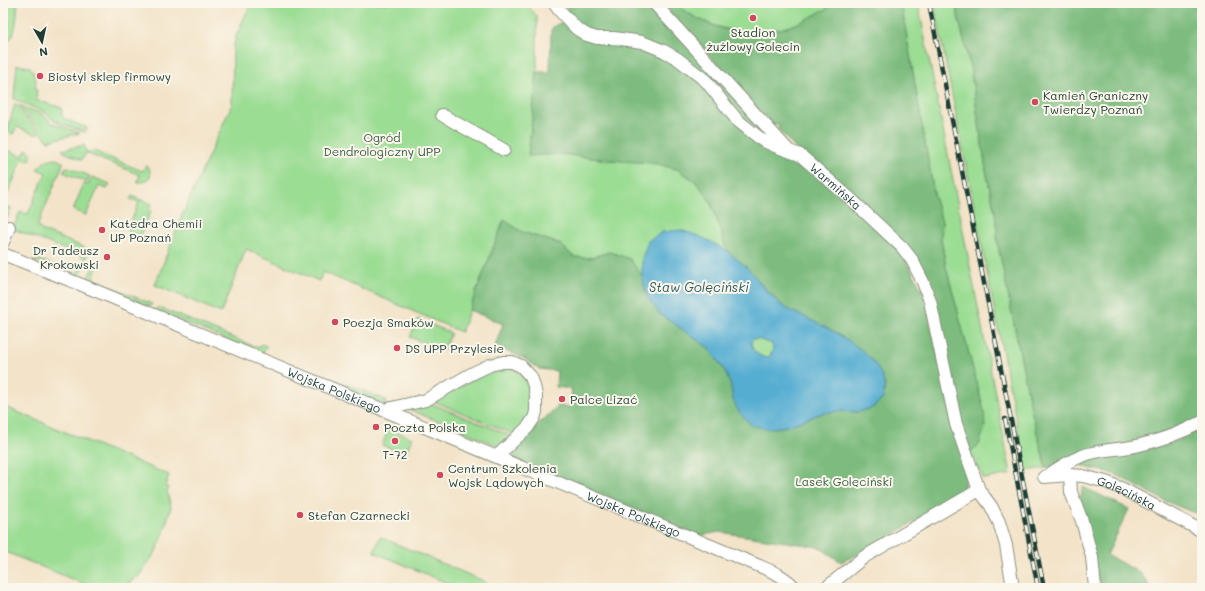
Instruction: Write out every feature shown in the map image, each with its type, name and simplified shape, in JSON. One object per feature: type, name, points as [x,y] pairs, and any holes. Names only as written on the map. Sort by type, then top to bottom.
[{"type":"street","name":"Warmińska","points":[[554,3],[577,29],[587,35],[597,38],[628,39],[642,42],[664,51],[678,59],[706,81],[737,120],[762,140],[800,155],[852,200],[902,247],[912,260],[923,282],[930,302],[956,424],[979,490],[991,506],[999,522],[1006,545],[1013,588]]},
{"type":"street","points":[[654,3],[788,150]]},
{"type":"street","points":[[442,115],[504,150]]},
{"type":"street","points":[[3,242],[9,227]]},
{"type":"street","name":"Wojska Polskiego","points":[[3,254],[75,282],[496,458],[757,565],[790,582],[795,588]]},
{"type":"street","points":[[383,410],[426,400],[471,374],[490,365],[503,362],[512,362],[522,366],[531,377],[534,386],[536,395],[536,412],[528,427],[496,458]]},
{"type":"street","points":[[1095,588],[1092,557],[1082,521],[1071,492],[1074,476],[1083,456],[1094,452],[1136,446],[1155,441],[1181,432],[1202,422]]},
{"type":"street","name":"Golęcińska","points":[[1083,456],[1044,477],[1074,476],[1096,479],[1113,484],[1202,532]]},
{"type":"street","points":[[826,588],[864,557],[979,490]]},
{"type":"green space","points":[[3,3],[18,3],[14,32],[8,42],[3,45]]},
{"type":"green space","name":"Ogród Dendrologiczny UPP","points":[[251,3],[525,3],[537,16],[537,72],[528,156],[562,154],[608,160],[653,163],[677,169],[695,181],[705,193],[711,203],[726,249],[751,273],[658,294],[610,252],[589,258],[574,257],[560,244],[522,232],[504,220],[461,332],[323,272],[319,281],[246,249],[221,313],[155,285],[181,218],[232,104],[233,49],[236,36]]},
{"type":"green space","points":[[564,3],[647,3],[776,144],[768,140],[666,49],[595,34],[572,18]]},
{"type":"green space","points":[[661,3],[678,5],[695,17],[716,27],[732,31],[764,32],[794,25],[823,10],[824,11],[833,3],[901,3],[935,200],[942,222],[941,239],[946,267],[984,411],[985,427],[979,445],[970,452],[964,437],[925,276],[795,148],[777,128],[779,125],[776,123],[774,126]]},
{"type":"green space","name":"Stadion żużlowy Golęcin","points":[[674,3],[833,3],[824,11],[823,10],[804,20],[785,27],[766,31],[747,32],[710,24],[692,15]]},
{"type":"green space","points":[[901,3],[918,3],[1011,474],[984,479],[970,452],[984,411],[946,267],[941,239],[942,222],[935,200]]},
{"type":"green space","points":[[934,3],[955,3],[970,66],[987,176],[995,212],[998,245],[1032,413],[1046,468],[1026,471]]},
{"type":"green space","points":[[955,3],[1202,3],[1202,416],[1190,423],[1170,431],[1046,468],[1032,413],[998,245],[995,212],[987,176],[970,66]]},
{"type":"green space","name":"Lasek Golęciński","points":[[560,23],[566,23],[663,55],[704,83],[736,121],[793,154],[900,249],[923,292],[965,469],[965,483],[960,495],[861,553],[841,562],[819,547],[719,532],[699,536],[505,455],[558,406],[570,407],[572,389],[556,387],[557,371],[539,369],[525,359],[495,346],[503,324],[469,310],[504,220],[522,232],[560,244],[574,257],[589,258],[610,252],[630,259],[642,276],[647,297],[660,314],[709,348],[725,371],[731,386],[733,400],[788,426],[823,413],[840,411],[858,412],[872,408],[883,399],[885,385],[881,374],[811,320],[785,308],[726,249],[711,203],[705,193],[695,181],[677,169],[653,163],[608,160],[562,154],[528,156],[537,72],[550,72],[551,30],[554,26]]},
{"type":"green space","points":[[17,65],[30,67],[34,73],[36,80],[35,90],[37,90],[36,100],[62,108],[62,116],[65,119],[87,128],[86,131],[84,132],[54,121],[46,113],[14,99]]},
{"type":"green space","points":[[15,103],[39,133],[37,135],[17,127],[13,134],[10,133],[8,129]]},
{"type":"green space","points":[[19,105],[44,115],[52,123],[80,133],[48,141]]},
{"type":"green space","points":[[84,145],[86,152],[94,151],[142,171],[146,165],[150,171],[149,177],[145,181],[137,182],[140,175],[86,153],[82,160],[62,150]]},
{"type":"green space","points":[[3,148],[22,156],[27,149],[31,155],[30,161],[23,158],[3,205]]},
{"type":"green space","points":[[56,159],[63,162],[63,164],[38,225],[41,230],[86,248],[84,252],[89,254],[87,258],[13,229],[20,212],[28,214],[46,173],[37,169],[45,161]]},
{"type":"green space","points":[[68,167],[90,176],[87,182],[63,172],[65,168]]},
{"type":"green space","points":[[92,177],[110,184],[107,189],[99,186],[86,215],[73,210],[84,183],[88,185]]},
{"type":"green space","points":[[132,196],[152,204],[149,210],[151,211],[140,237],[127,232],[139,202],[130,199]]},
{"type":"green space","points":[[3,205],[11,208],[4,226],[3,225]]},
{"type":"green space","points":[[36,258],[77,274],[84,259],[86,260],[80,277],[77,278],[34,260]]},
{"type":"green space","points":[[94,263],[97,264],[97,268],[93,279],[152,304],[150,307],[90,283],[88,278]]},
{"type":"green space","points":[[158,307],[258,348],[261,344],[267,346],[263,353],[259,353],[155,310]]},
{"type":"green space","points":[[418,319],[451,333],[443,351],[410,337]]},
{"type":"green space","points":[[754,339],[771,343],[773,350],[770,356],[765,358],[756,352],[751,342]]},
{"type":"green space","points":[[505,368],[512,369],[523,376],[531,399],[528,419],[513,434],[433,401],[490,371]]},
{"type":"green space","points":[[309,370],[386,400],[386,403],[383,404],[309,374]]},
{"type":"green space","points":[[430,403],[511,436],[499,446],[408,409]]},
{"type":"green space","points":[[3,406],[169,475],[165,487],[169,488],[167,492],[171,507],[162,538],[155,553],[139,576],[128,583],[115,588],[94,588],[3,551]]},
{"type":"green space","points":[[389,428],[412,438],[405,455],[382,445]]},
{"type":"green space","points":[[1202,429],[1202,505],[1197,514],[1163,500],[1116,475],[1083,467],[1082,461],[1086,458],[1149,448],[1176,441]]},
{"type":"green space","points":[[1083,487],[1129,509],[1107,555],[1140,573],[1151,588],[1098,588],[1079,503]]},
{"type":"green space","points":[[380,537],[486,582],[484,588],[459,588],[374,552]]},
{"type":"water","name":"Staw Golęciński","points":[[680,230],[701,237],[719,246],[744,265],[781,305],[832,331],[855,345],[874,363],[880,373],[884,384],[883,399],[872,408],[858,412],[840,411],[823,413],[788,426],[767,429],[751,425],[739,412],[733,400],[731,386],[725,371],[709,348],[660,314],[647,297],[642,276],[642,258],[648,241],[662,232]],"holes":[[[756,339],[771,343],[773,350],[770,356],[765,358],[757,354],[751,342]]]},
{"type":"railway","points":[[929,3],[1044,588]]},
{"type":"railway","points":[[1005,419],[1038,588]]},
{"type":"place","name":"Stadion żużlowy Golęcin","points":[[753,18]]},
{"type":"place","name":"Biostyl sklep firmowy","points":[[40,76]]},
{"type":"place","name":"Kamień Graniczny Twierdzy Poznań","points":[[1035,102]]},
{"type":"place","name":"Katedra Chemii UP Poznań","points":[[102,230]]},
{"type":"place","name":"Dr Tadeusz Krokowski","points":[[107,257]]},
{"type":"place","name":"Poezja Smaków","points":[[335,322]]},
{"type":"place","name":"DS UPP Przylesie","points":[[397,348]]},
{"type":"place","name":"Palce Lizać","points":[[562,399]]},
{"type":"place","name":"Poczta Polska","points":[[376,427]]},
{"type":"place","name":"T-72","points":[[395,441]]},
{"type":"place","name":"Centrum Szkolenia Wojsk Lądowych","points":[[440,475]]},
{"type":"place","name":"Stefan Czarnecki","points":[[300,515]]}]
